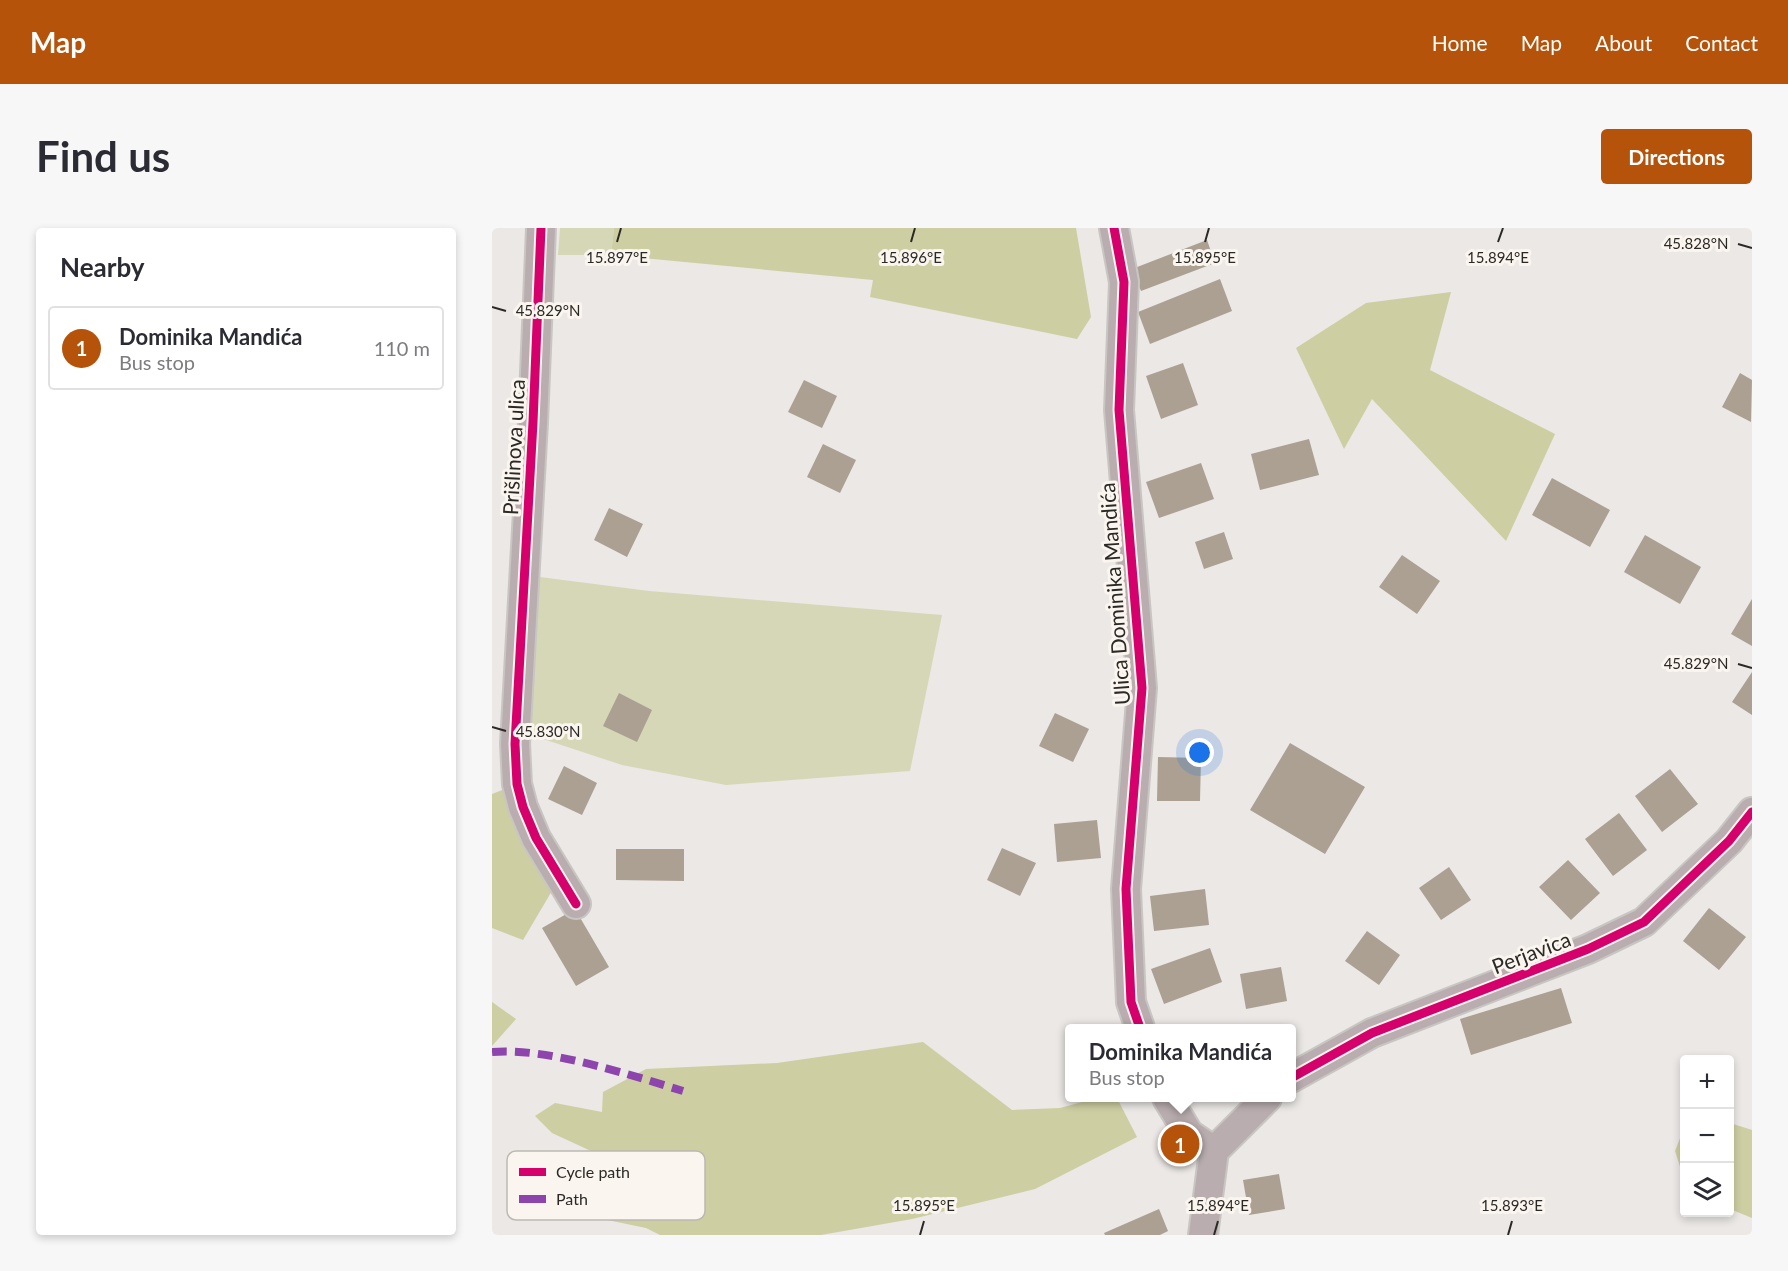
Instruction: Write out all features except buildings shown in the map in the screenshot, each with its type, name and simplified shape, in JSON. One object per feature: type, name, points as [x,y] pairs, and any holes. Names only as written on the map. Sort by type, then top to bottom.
[{"type":"street","name":"Prišlinova ulica","points":[[541,228],[515,744],[517,784],[523,807],[536,838],[576,904]]},
{"type":"street","name":"Ulica Dominika Mandića","points":[[1114,228],[1124,282],[1119,410],[1142,688],[1126,888],[1131,1002],[1138,1024]]},
{"type":"street","name":"Perjavica","points":[[1296,1075],[1372,1034],[1588,949],[1644,922],[1730,841],[1752,812]]},
{"type":"street","points":[[1169,1102],[1189,1134],[1214,1151]]},
{"type":"street","points":[[1203,1235],[1214,1151],[1263,1102]]},
{"type":"green space","points":[[560,228],[614,228],[611,255],[558,255]]},
{"type":"green space","points":[[614,228],[1076,228],[1091,317],[1077,339],[870,297],[873,280],[611,255]]},
{"type":"green space","points":[[1451,292],[1430,370],[1555,434],[1506,541],[1372,399],[1344,449],[1296,348],[1366,303]]},
{"type":"green space","points":[[532,576],[649,591],[942,615],[910,771],[726,785],[622,765],[522,732]]},
{"type":"green space","points":[[510,787],[556,884],[523,940],[492,928],[492,794]]},
{"type":"green space","points":[[492,1002],[516,1019],[492,1046]]},
{"type":"green space","points":[[923,1042],[1012,1110],[1060,1108],[1082,1102],[1119,1102],[1137,1137],[1035,1189],[912,1219],[821,1235],[660,1235],[646,1228],[608,1220],[705,1220],[705,1151],[591,1151],[552,1133],[535,1116],[555,1103],[602,1112],[603,1092],[646,1069],[777,1063]]},
{"type":"green space","points":[[1734,1124],[1752,1130],[1752,1218],[1734,1211]]},
{"type":"green space","points":[[1680,1138],[1680,1167],[1675,1151]]},
{"type":"marked path","points":[[492,1052],[537,1054],[562,1058],[614,1070],[683,1091]]},
{"type":"cycle path","points":[[541,228],[515,744],[517,784],[523,807],[536,838],[576,904]]},
{"type":"cycle path","points":[[1114,228],[1124,282],[1119,410],[1142,688],[1126,889],[1131,1002],[1139,1024]]},
{"type":"cycle path","points":[[1296,1075],[1372,1033],[1588,949],[1644,922],[1729,841],[1752,812]]},
{"type":"place","name":"Dominika Mandića","points":[[1180,1144]]}]
